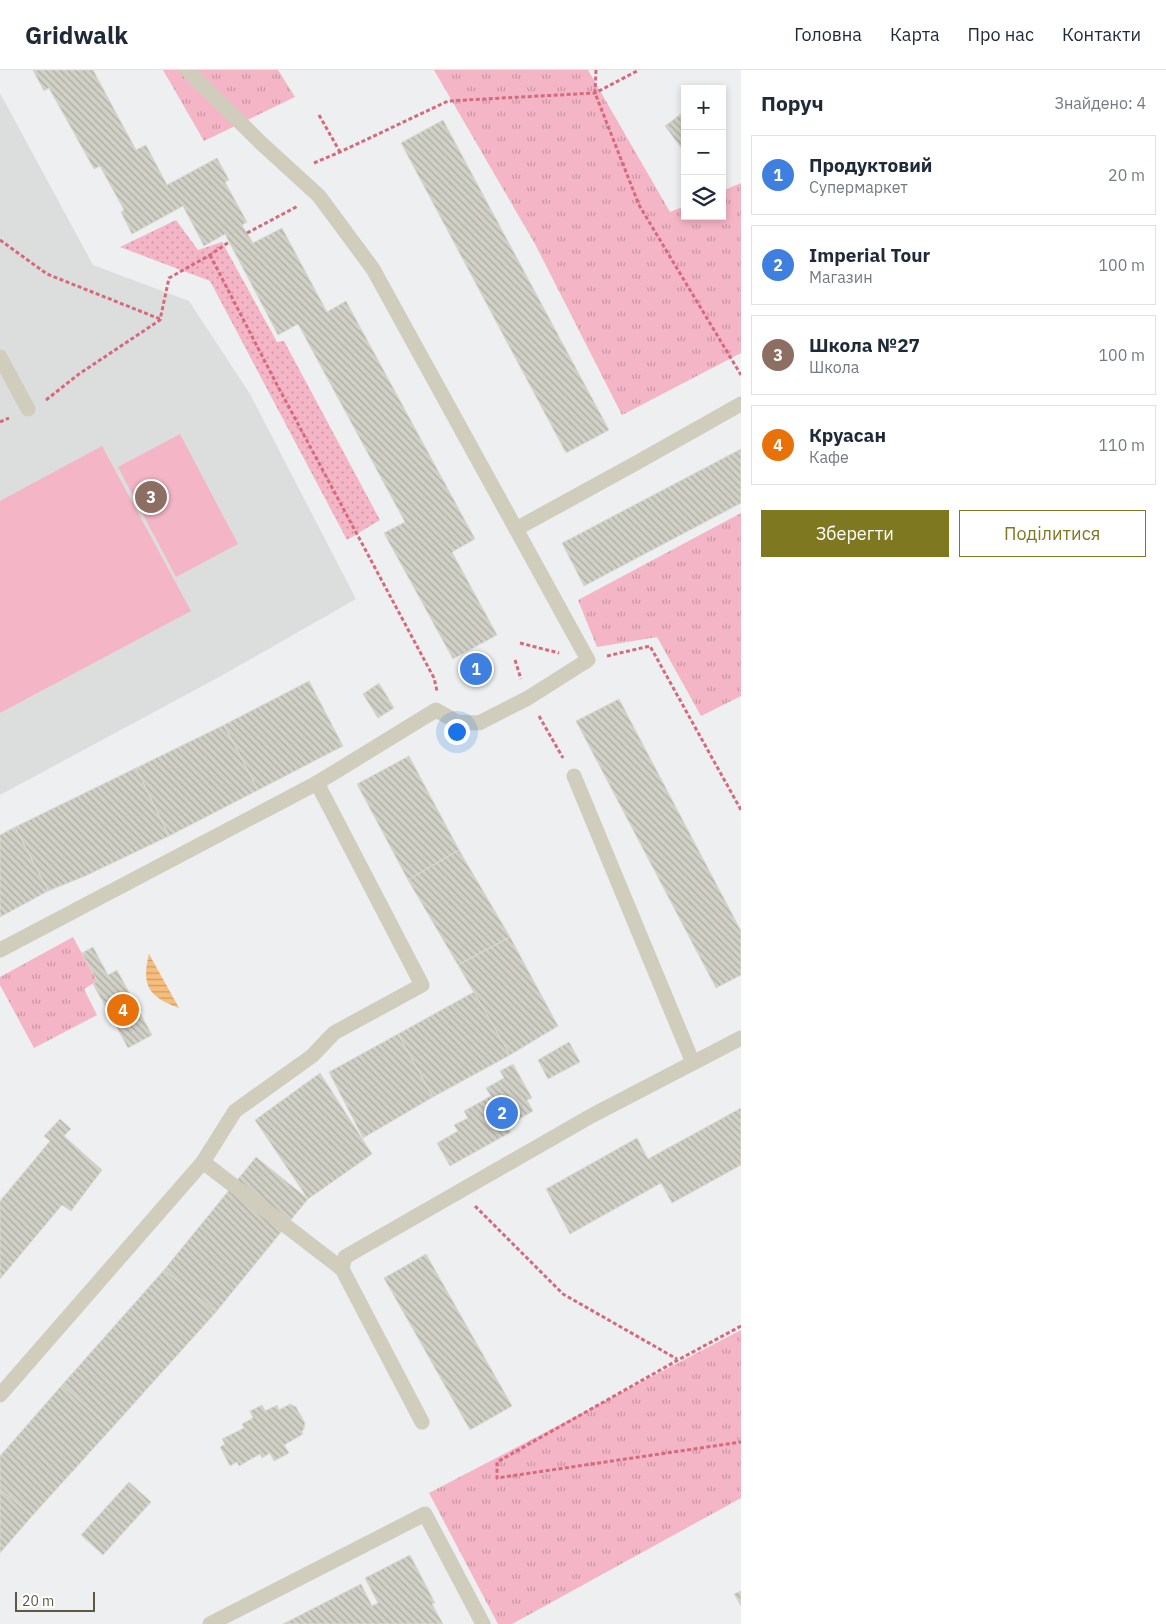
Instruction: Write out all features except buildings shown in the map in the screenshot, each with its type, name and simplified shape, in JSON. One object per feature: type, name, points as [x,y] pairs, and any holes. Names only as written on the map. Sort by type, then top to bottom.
[{"type":"lane","points":[[0,950],[317,783],[436,710],[457,722],[478,723],[528,698],[588,660],[372,270],[319,196],[261,143],[187,70]]},
{"type":"lane","points":[[0,357],[28,409]]},
{"type":"lane","points":[[516,529],[741,404]]},
{"type":"lane","points":[[574,776],[693,1063]]},
{"type":"lane","points":[[0,1395],[203,1162],[235,1111],[312,1056],[334,1033],[422,985],[317,783]]},
{"type":"lane","points":[[342,1269],[345,1257],[460,1190],[591,1116],[741,1038]]},
{"type":"lane","points":[[203,1162],[342,1269],[422,1422]]},
{"type":"lane","points":[[210,1624],[425,1514],[483,1624]]},
{"type":"path","points":[[596,70],[595,93],[639,206],[741,375]]},
{"type":"path","points":[[293,171],[340,152],[448,101],[595,93],[639,70]]},
{"type":"path","points":[[319,115],[340,152]]},
{"type":"path","points":[[247,233],[319,196]]},
{"type":"path","points":[[0,240],[47,274],[160,320]]},
{"type":"path","points":[[0,422],[50,398],[79,374],[160,320],[169,278],[229,242]]},
{"type":"path","points":[[210,255],[275,381],[434,678],[438,697]]},
{"type":"path","points":[[520,643],[588,660],[650,646],[741,810]]},
{"type":"path","points":[[528,698],[574,776]]},
{"type":"path","points":[[460,1190],[563,1294],[678,1360]]},
{"type":"path","points":[[741,1326],[497,1462],[497,1478],[741,1442]]},
{"type":"shaded area","points":[[0,93],[93,265],[189,301],[250,394],[356,599],[221,676],[0,795]]},
{"type":"shaded area","points":[[149,954],[179,1008],[154,995],[150,989],[146,974]]},
{"type":"green space","points":[[163,70],[278,70],[295,97],[204,141]]},
{"type":"green space","points":[[434,70],[588,70],[670,212],[681,208],[681,220],[726,220],[726,189],[741,183],[741,353],[622,415],[535,244]]},
{"type":"green space","points":[[176,220],[198,250],[222,242],[277,342],[284,341],[380,520],[347,540],[210,281],[120,247]]},
{"type":"green space","points":[[180,434],[238,544],[176,577],[118,467]]},
{"type":"green space","points":[[102,446],[191,611],[0,713],[0,501]]},
{"type":"green space","points":[[741,513],[741,696],[701,716],[657,637],[597,647],[578,600]]},
{"type":"green space","points":[[73,937],[97,981],[84,989],[97,1015],[34,1048],[0,985],[0,977]]},
{"type":"green space","points":[[741,1330],[741,1498],[512,1624],[498,1624],[429,1493]]},
{"type":"place","name":"Школа №27","points":[[151,497]]},
{"type":"place","name":"Продуктовий","points":[[476,669]]},
{"type":"place","name":"Круасан","points":[[123,1010]]},
{"type":"place","name":"Imperial Tour","points":[[502,1113]]}]
